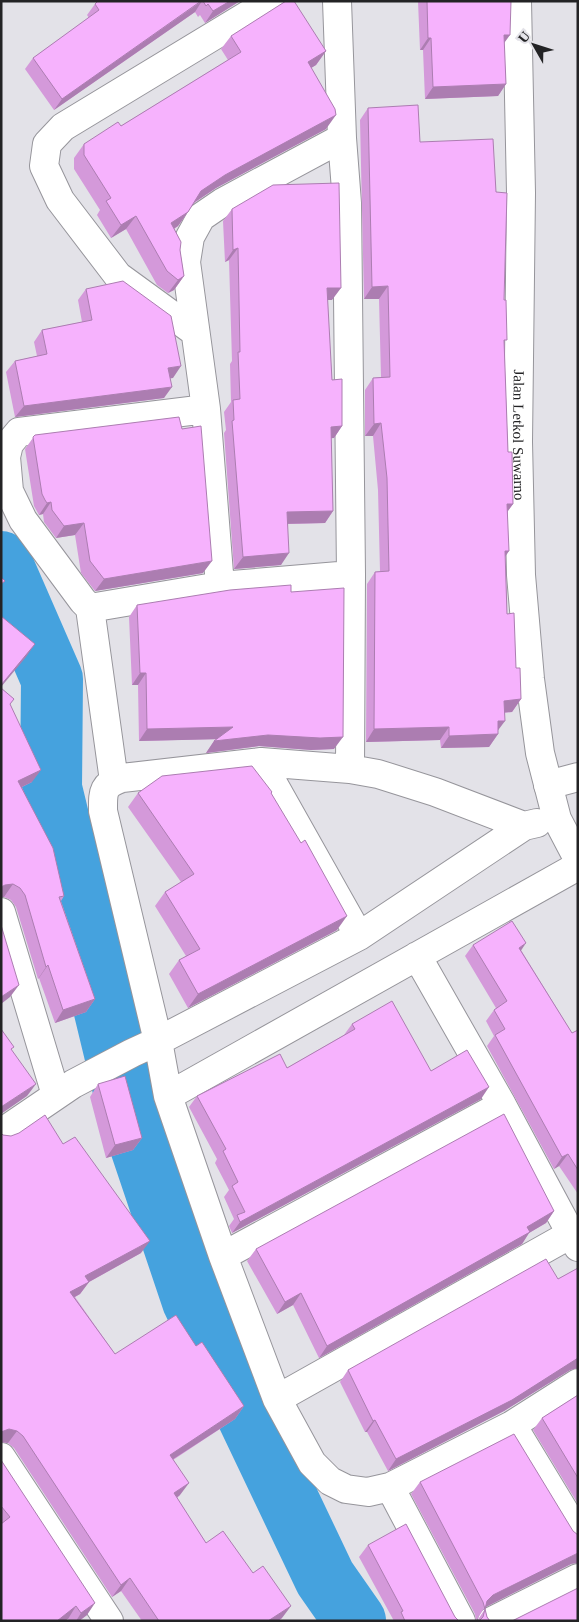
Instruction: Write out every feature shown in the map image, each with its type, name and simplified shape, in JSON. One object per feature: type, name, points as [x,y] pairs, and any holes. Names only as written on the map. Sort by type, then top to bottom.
[{"type":"street","points":[[195,332],[118,276],[60,200],[44,166],[47,144],[63,127],[271,1]]},
{"type":"street","points":[[337,1],[342,138],[347,203],[351,575],[350,769]]},
{"type":"street","name":"Jalan Letkol Suwarno","points":[[517,1],[521,194],[518,442],[521,575],[531,688],[540,753],[557,819],[578,859]]},
{"type":"street","points":[[220,586],[206,409],[186,262],[190,237],[201,217],[223,202],[342,138]]},
{"type":"street","points":[[114,781],[90,608],[22,520],[9,491],[6,458],[10,444],[18,432],[206,409]]},
{"type":"street","points":[[90,608],[220,586],[351,575]]},
{"type":"street","points":[[261,762],[359,936]]},
{"type":"street","points":[[524,826],[425,789],[378,774],[350,769],[261,762],[122,778],[107,785],[103,792],[103,811],[158,1041],[168,1096],[223,1256],[277,1400],[312,1463],[330,1481],[346,1489],[368,1492],[390,1487],[512,1424],[578,1383]]},
{"type":"street","points":[[548,785],[578,777]]},
{"type":"street","points":[[1,1133],[65,1090],[132,1053],[359,936],[524,826],[557,819]]},
{"type":"street","points":[[168,1096],[578,866]]},
{"type":"street","points":[[1,912],[65,1090]]},
{"type":"street","points":[[277,1400],[574,1240],[502,1106],[417,956]]},
{"type":"street","points":[[223,1256],[502,1106]]},
{"type":"street","points":[[512,1424],[578,1534]]},
{"type":"street","points":[[1,1457],[109,1621]]},
{"type":"street","points":[[390,1487],[461,1621]]},
{"type":"street","points":[[492,1621],[578,1578]]},
{"type":"building","points":[[98,1],[201,1],[62,99],[33,58],[99,10],[95,4]]},
{"type":"building","points":[[203,1],[230,1],[213,11]]},
{"type":"building","points":[[286,1],[294,1],[326,51],[308,62],[335,109],[336,115],[225,175],[201,191],[188,212],[171,223],[181,242],[180,250],[184,276],[178,280],[167,271],[136,216],[121,225],[106,201],[111,198],[84,155],[84,144],[118,122],[121,126],[241,52],[231,36]]},
{"type":"building","points":[[427,1],[511,1],[510,35],[504,35],[506,84],[433,87],[431,38],[428,38]]},
{"type":"building","points":[[418,105],[420,142],[493,139],[496,192],[507,193],[504,300],[506,300],[507,340],[504,340],[508,452],[512,452],[513,504],[507,504],[509,551],[505,551],[507,614],[514,613],[516,668],[520,668],[521,699],[504,701],[505,721],[498,721],[498,734],[449,736],[449,727],[374,729],[375,572],[389,571],[387,478],[381,423],[374,424],[373,378],[390,377],[388,286],[372,287],[368,108]]},
{"type":"building","points":[[339,183],[341,288],[327,288],[332,380],[342,379],[342,426],[331,427],[333,511],[287,512],[289,553],[243,557],[232,421],[234,420],[233,400],[240,399],[238,352],[240,352],[238,248],[233,250],[232,209],[273,185]]},
{"type":"building","points":[[123,281],[171,316],[181,366],[168,368],[172,387],[24,406],[15,361],[47,354],[42,330],[92,320],[86,289]]},
{"type":"building","points":[[179,417],[182,429],[201,426],[212,561],[104,579],[90,561],[84,523],[64,526],[52,510],[51,502],[47,503],[42,494],[33,437],[35,435]]},
{"type":"building","points":[[291,585],[291,592],[344,588],[343,737],[320,738],[268,735],[214,741],[233,727],[147,729],[146,673],[140,673],[137,605],[230,590]]},
{"type":"building","points":[[1,616],[35,644],[1,685]]},
{"type":"building","points":[[1,688],[14,699],[10,704],[41,770],[18,781],[53,848],[64,896],[59,897],[95,999],[63,1010],[48,965],[46,967],[25,895],[20,888],[13,884],[1,887]]},
{"type":"building","points":[[252,766],[272,792],[301,843],[305,840],[347,916],[198,994],[179,960],[200,949],[165,892],[194,874],[138,793],[162,776]]},
{"type":"building","points":[[512,921],[526,943],[519,948],[572,1033],[578,1030],[578,1170],[568,1154],[562,1157],[495,1035],[505,1029],[494,1010],[507,1001],[473,945]]},
{"type":"building","points":[[1,925],[19,985],[1,997]]},
{"type":"building","points":[[392,1001],[431,1071],[467,1050],[489,1087],[240,1222],[237,1215],[245,1212],[232,1186],[238,1182],[223,1151],[226,1149],[197,1096],[280,1054],[287,1068],[355,1029],[352,1024]]},
{"type":"building","points":[[1,1029],[14,1047],[11,1049],[36,1084],[1,1107]]},
{"type":"building","points":[[125,1076],[142,1138],[115,1145],[98,1084]]},
{"type":"building","points":[[504,1114],[554,1211],[527,1227],[530,1232],[327,1346],[301,1293],[285,1302],[256,1249]]},
{"type":"building","points":[[45,1115],[63,1144],[75,1137],[150,1241],[85,1276],[89,1282],[70,1292],[115,1354],[176,1315],[196,1346],[202,1342],[244,1406],[170,1455],[189,1483],[174,1493],[206,1543],[223,1531],[253,1573],[263,1566],[291,1606],[268,1621],[159,1621],[130,1578],[121,1585],[23,1436],[17,1431],[9,1429],[1,1432],[1,1133],[11,1136],[19,1133]]},
{"type":"building","points":[[546,1259],[558,1279],[578,1268],[578,1358],[512,1400],[396,1459],[375,1420],[373,1421],[348,1370]]},
{"type":"building","points":[[578,1395],[578,1478],[542,1418]]},
{"type":"building","points":[[514,1434],[573,1531],[578,1535],[578,1553],[493,1595],[487,1601],[485,1609],[420,1482]]},
{"type":"building","points":[[1,1460],[95,1603],[81,1613],[76,1606],[57,1621],[1,1621],[1,1524],[10,1517],[1,1506]]},
{"type":"building","points":[[406,1524],[455,1617],[459,1621],[405,1621],[401,1612],[403,1611],[368,1545]]},
{"type":"building","points":[[578,1588],[578,1621],[512,1621]]},
{"type":"building","points":[[485,1609],[490,1621],[479,1621],[483,1617]]},
{"type":"waterway","points":[[1,562],[52,679],[51,788],[129,1111],[193,1301],[325,1578],[355,1621]]}]
